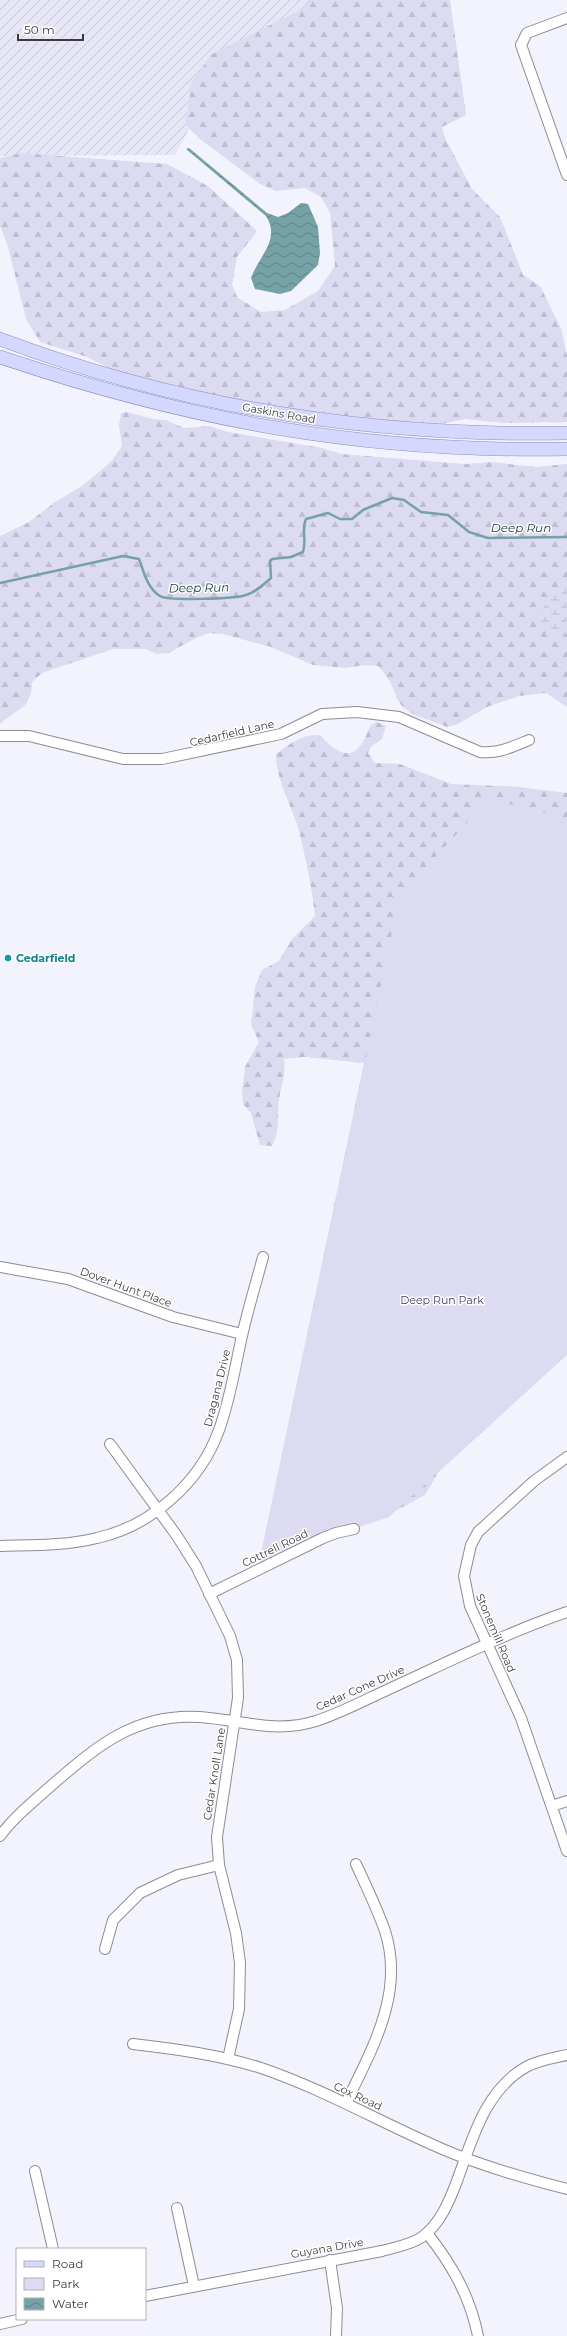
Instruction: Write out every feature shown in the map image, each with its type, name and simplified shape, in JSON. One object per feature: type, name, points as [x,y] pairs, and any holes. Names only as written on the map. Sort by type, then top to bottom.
[{"type":"main road","name":"Gaskins Road","points":[[0,339],[124,380],[183,395],[260,410],[344,423],[398,429],[469,433],[567,433]]},
{"type":"main road","name":"Gaskins Road","points":[[0,357],[63,378],[163,406],[299,433],[420,446],[567,450]]},
{"type":"street","points":[[567,18],[527,33],[521,45],[567,175]]},
{"type":"street","name":"Cedarfield Lane","points":[[0,736],[29,736],[123,759],[162,759],[281,734],[312,717],[335,712],[382,714],[400,717],[480,752],[494,753],[506,750],[529,740]]},
{"type":"street","name":"Dragana Drive","points":[[0,1546],[55,1544],[98,1538],[131,1526],[158,1510],[191,1480],[211,1449],[225,1411],[242,1334],[263,1257]]},
{"type":"street","name":"Dover Hunt Place","points":[[0,1267],[68,1280],[174,1317],[242,1334]]},
{"type":"street","name":"Cedar Knoll Lane","points":[[110,1444],[158,1510],[196,1566],[230,1636],[238,1660],[238,1698],[218,1821],[219,1865],[236,1933],[240,1963],[239,2009],[228,2059]]},
{"type":"street","name":"Stonemill Road","points":[[567,1457],[546,1471],[478,1532],[471,1545],[464,1576],[465,1591],[487,1644],[521,1718],[567,1851]]},
{"type":"street","name":"Cottrell Road","points":[[209,1594],[323,1538],[354,1529]]},
{"type":"street","name":"Cedar Cone Drive","points":[[0,1836],[31,1803],[96,1747],[128,1729],[156,1720],[181,1717],[201,1717],[276,1728],[317,1721],[528,1626],[567,1612]]},
{"type":"street","points":[[552,1806],[567,1801]]},
{"type":"street","points":[[346,2103],[382,2026],[391,1985],[390,1954],[385,1932],[356,1864]]},
{"type":"street","points":[[105,1949],[113,1920],[140,1893],[178,1875],[219,1865]]},
{"type":"street","name":"Cox Road","points":[[133,2044],[201,2053],[228,2059],[289,2078],[466,2158],[524,2178],[567,2189]]},
{"type":"street","name":"Guyana Drive","points":[[146,2296],[404,2245],[427,2233],[448,2203],[489,2103],[503,2084],[527,2067],[567,2055]]},
{"type":"street","points":[[35,2171],[52,2248]]},
{"type":"street","points":[[177,2208],[194,2286]]},
{"type":"street","points":[[427,2233],[458,2277],[473,2314],[478,2336]]},
{"type":"street","points":[[330,2260],[337,2303],[336,2336]]},
{"type":"street","points":[[0,2324],[18,2320]]},
{"type":"shaded area","points":[[0,0],[332,0],[224,67],[175,155],[0,156]]},
{"type":"green space","points":[[311,0],[450,0],[466,115],[442,127],[445,138],[472,189],[500,217],[523,275],[540,286],[561,328],[567,356],[567,422],[503,423],[465,419],[438,425],[366,420],[292,410],[216,395],[115,371],[87,357],[40,342],[26,319],[7,243],[0,226],[0,158],[21,153],[167,164],[208,186],[257,231],[237,257],[232,285],[237,297],[261,312],[285,310],[318,291],[335,266],[330,213],[321,197],[305,188],[276,191],[260,184],[200,139],[185,124],[192,81],[212,54],[298,11]]},
{"type":"green space","points":[[127,412],[153,419],[166,420],[184,428],[209,426],[228,432],[322,448],[342,454],[465,464],[491,462],[536,467],[567,464],[567,707],[546,693],[519,696],[487,707],[458,724],[447,727],[416,715],[404,707],[399,701],[388,679],[378,666],[364,665],[346,668],[313,665],[271,647],[223,634],[209,633],[192,640],[169,653],[157,654],[145,649],[113,649],[42,673],[32,682],[29,698],[26,703],[0,724],[0,536],[29,522],[55,502],[82,486],[111,462],[122,446],[119,425],[121,413]]},
{"type":"green space","points":[[567,578],[567,634],[547,634],[540,628],[535,618],[564,584]]},
{"type":"green space","name":"Deep Run Park","points":[[377,722],[386,726],[382,739],[371,747],[368,753],[375,763],[400,764],[451,784],[519,787],[567,793],[567,1349],[494,1414],[483,1432],[445,1461],[425,1495],[397,1510],[359,1522],[258,1568],[364,1063],[305,1057],[284,1059],[283,1080],[279,1100],[278,1124],[275,1140],[272,1146],[260,1145],[251,1113],[243,1104],[242,1092],[245,1067],[259,1042],[251,1025],[255,987],[262,970],[279,961],[292,939],[315,916],[302,842],[281,784],[276,754],[296,740],[313,735],[320,735],[327,743],[337,750],[347,753],[352,752],[362,744],[371,725]]},
{"type":"green space","name":"Deep Run Park","points":[[489,799],[567,819],[567,1355],[389,1517],[289,1551],[258,1568],[400,895]]},
{"type":"water","points":[[189,148],[267,213],[278,217],[288,213],[301,203],[308,204],[318,227],[320,253],[318,265],[291,291],[280,294],[255,289],[251,278],[270,240],[270,224],[266,216],[186,149]]},
{"type":"waterway","name":"Deep Run","points":[[0,583],[123,556],[139,559],[144,574],[152,589],[160,596],[165,598],[202,599],[229,598],[246,595],[262,586],[271,578],[270,561],[272,559],[291,557],[303,552],[304,527],[306,519],[328,513],[340,519],[352,519],[363,510],[392,498],[404,500],[421,512],[448,515],[469,532],[488,538],[567,537]]},
{"type":"place","name":"Cedarfield","points":[[8,958]]}]
